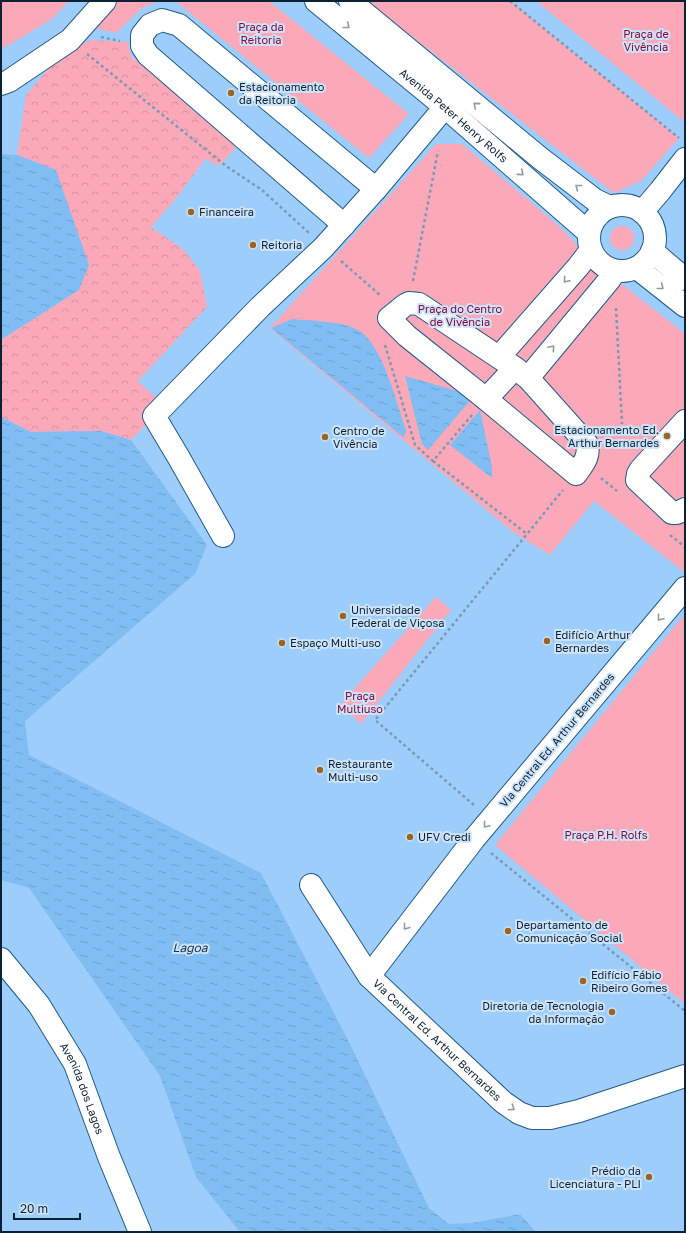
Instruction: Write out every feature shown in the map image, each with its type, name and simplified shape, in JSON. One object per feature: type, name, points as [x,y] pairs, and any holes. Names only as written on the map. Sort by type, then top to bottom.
[{"type":"main road","points":[[1,84],[9,81],[70,40],[105,1]]},
{"type":"main road","name":"Avenida Peter Henry Rolfs","points":[[316,1],[445,107],[590,241]]},
{"type":"main road","name":"Avenida Peter Henry Rolfs","points":[[350,1],[540,158],[595,200],[610,207]]},
{"type":"main road","points":[[344,225],[148,55],[142,46],[142,35],[150,25],[162,20],[179,25],[376,189]]},
{"type":"main road","points":[[223,536],[154,416],[260,307],[323,248],[376,189],[445,107]]},
{"type":"main road","points":[[642,212],[685,159]]},
{"type":"main road","points":[[514,368],[583,260],[590,241],[596,217],[602,211],[610,207],[621,205],[632,207],[642,212],[649,219],[654,228],[655,238],[652,251],[644,263],[637,268],[626,271],[615,271],[605,267],[596,260],[590,241]]},
{"type":"main road","points":[[652,251],[685,279]]},
{"type":"main road","points":[[637,268],[685,306]]},
{"type":"main road","points":[[486,399],[514,368],[610,279],[615,271]]},
{"type":"main road","points":[[409,303],[419,304],[514,368],[587,444],[587,458],[576,474],[408,336],[389,318],[409,303]]},
{"type":"main road","points":[[685,421],[640,468],[637,480],[672,513],[678,513],[685,509]]},
{"type":"main road","name":"Via Central Ed. Arthur Bernardes","points":[[685,588],[474,838],[369,976],[503,1102],[519,1113],[532,1118],[550,1118],[579,1111],[685,1076]]},
{"type":"main road","points":[[311,885],[369,976]]},
{"type":"main road","name":"Avenida dos Lagos","points":[[1,959],[39,1005],[75,1064],[140,1232]]},
{"type":"path","points":[[510,1],[685,143]]},
{"type":"path","points":[[77,32],[142,46]]},
{"type":"path","points":[[409,303],[438,146]]},
{"type":"path","points":[[615,301],[622,424]]},
{"type":"path","points":[[389,318],[384,326],[386,350],[415,445],[433,461],[527,534]]},
{"type":"path","points":[[433,461],[486,399]]},
{"type":"path","points":[[477,808],[375,720],[576,474]]},
{"type":"path","points":[[474,838],[685,1011]]},
{"type":"shaded area","name":"Universidade Federal de Viçosa","points":[[1,1],[685,1],[685,1232],[1,1232]]},
{"type":"green space","points":[[1,1],[69,1],[52,19],[9,45],[1,48]]},
{"type":"green space","points":[[118,1],[159,1],[142,8],[116,33],[95,28]]},
{"type":"green space","name":"Praça da Reitoria","points":[[175,1],[269,1],[409,114],[369,158]]},
{"type":"green space","points":[[366,1],[510,1],[679,138],[641,181],[614,193]]},
{"type":"green space","name":"Praça de Vivência","points":[[536,1],[685,1],[685,117],[682,120]]},
{"type":"green space","points":[[91,40],[128,42],[131,56],[237,146],[219,166],[205,159],[177,197],[151,227],[184,250],[200,271],[207,307],[138,381],[164,406],[131,440],[101,431],[31,432],[1,417],[2,339],[79,290],[56,170],[17,155],[26,95],[60,55]]},
{"type":"green space","name":"Praça do Centro de Vivência","points":[[436,144],[462,144],[560,227],[589,258],[685,334],[684,572],[594,501],[550,555],[513,532],[270,328]]},
{"type":"green space","points":[[622,226],[631,229],[634,238],[631,247],[622,250],[613,247],[610,238],[613,229]]},
{"type":"green space","name":"Praça Multiuso","points":[[436,597],[451,610],[361,724],[340,705]]},
{"type":"green space","name":"Praça P.H. Rolfs","points":[[685,614],[685,1004],[495,845]]},
{"type":"water","points":[[1,154],[17,155],[56,170],[89,265],[79,290],[1,341]]},
{"type":"water","points":[[292,319],[344,325],[358,330],[367,337],[374,347],[388,375],[406,430],[404,438],[271,328]]},
{"type":"water","points":[[405,376],[474,396],[428,450],[422,444]]},
{"type":"water","points":[[480,410],[492,467],[492,478],[450,445]]},
{"type":"water","name":"Lagoa","points":[[1,417],[31,432],[101,431],[131,440],[207,545],[195,574],[25,721],[29,755],[261,873],[349,1042],[429,1208],[449,1224],[472,1223],[520,1214],[536,1232],[240,1232],[196,1177],[160,1076],[29,888],[1,880]]},
{"type":"place","name":"Estacionamento da Reitoria","points":[[231,93]]},
{"type":"place","name":"Financeira","points":[[191,212]]},
{"type":"place","name":"Reitoria","points":[[253,245]]},
{"type":"place","name":"Estacionamento Ed. Arthur Bernardes","points":[[667,436]]},
{"type":"place","name":"Centro de Vivência","points":[[325,437]]},
{"type":"place","name":"Universidade Federal de Viçosa","points":[[343,616]]},
{"type":"place","name":"Edifício Arthur Bernardes","points":[[547,641]]},
{"type":"place","name":"Espaço Multi-uso","points":[[282,643]]},
{"type":"place","name":"Restaurante Multi-uso","points":[[320,770]]},
{"type":"place","name":"UFV Credi","points":[[410,837]]},
{"type":"place","name":"Departamento de Comunicação Social","points":[[508,931]]},
{"type":"place","name":"Edifício Fábio Ribeiro Gomes","points":[[583,981]]},
{"type":"place","name":"Diretoria de Tecnologia da Informação","points":[[612,1012]]},
{"type":"place","name":"Prédio da Licenciatura - PLI","points":[[649,1177]]}]
